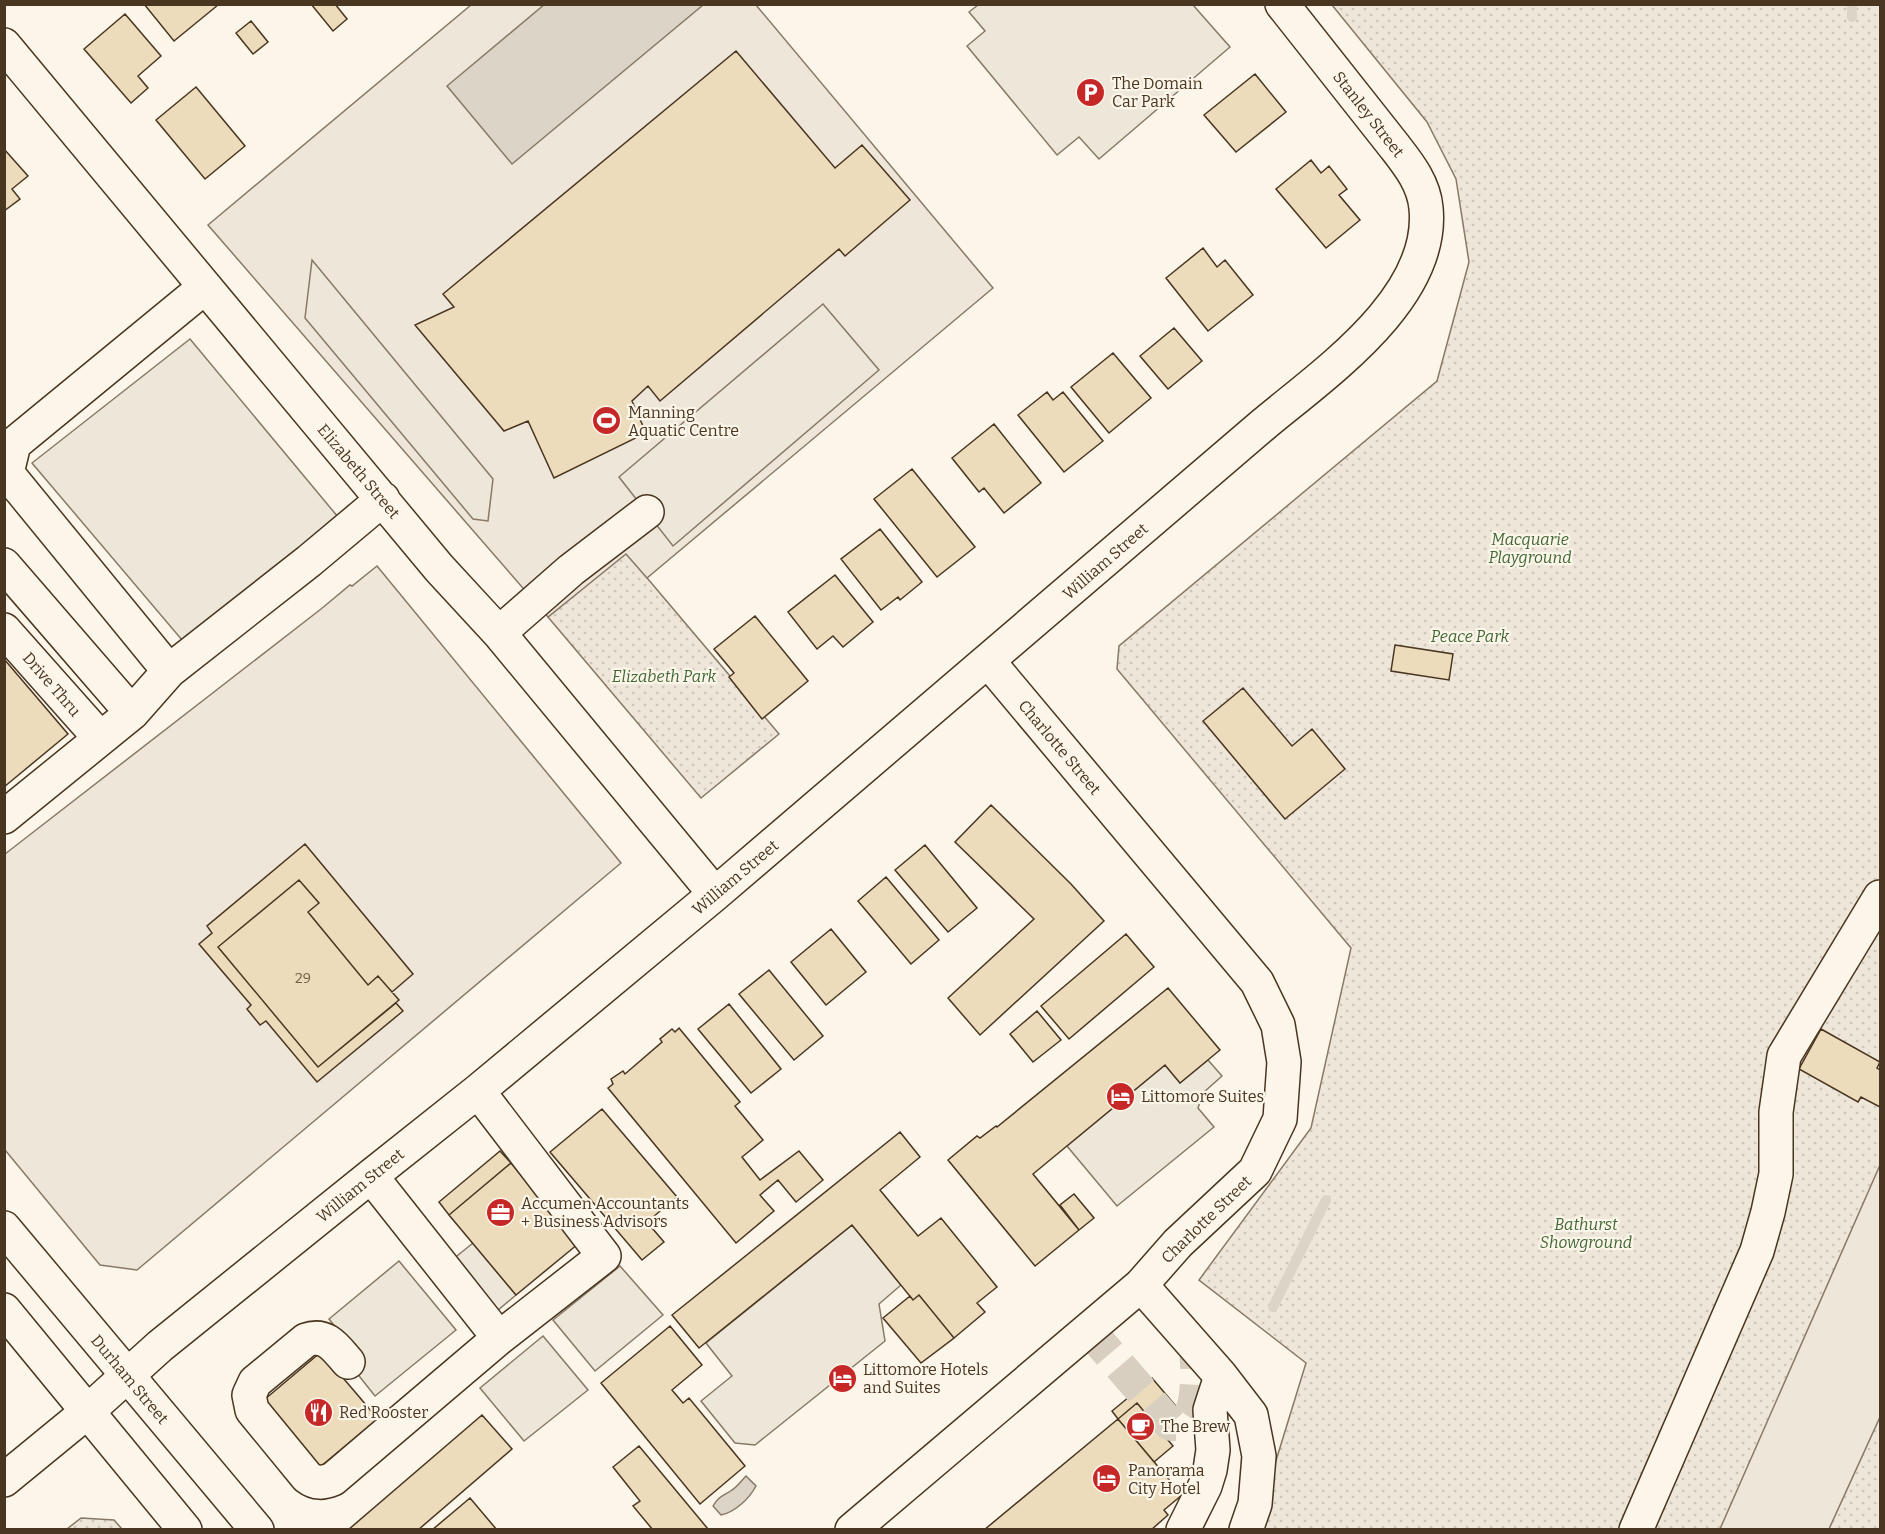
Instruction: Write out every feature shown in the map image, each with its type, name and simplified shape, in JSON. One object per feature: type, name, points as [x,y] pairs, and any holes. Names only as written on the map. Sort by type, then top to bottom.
[{"type":"main road","name":"Stanley Street","points":[[1282,4],[1413,171],[1426,208],[1425,237]]},
{"type":"main road","name":"Elizabeth Street","points":[[4,45],[439,568],[499,633],[715,894]]},
{"type":"main road","name":"William Street","points":[[4,1480],[87,1412],[160,1346],[478,1091],[715,894],[1343,358],[1371,332],[1393,306],[1407,284],[1421,253],[1425,237]]},
{"type":"main road","points":[[169,671],[6,474],[14,444],[205,287]]},
{"type":"main road","points":[[4,817],[132,712],[169,671],[309,561],[383,499]]},
{"type":"main road","points":[[499,633],[571,570],[647,512]]},
{"type":"main road","points":[[4,565],[132,712]]},
{"type":"main road","name":"Drive Thru","points":[[4,630],[100,738]]},
{"type":"main road","name":"Charlotte Street","points":[[852,1530],[1141,1285],[1178,1243],[1255,1171],[1280,1119],[1284,1062],[1278,1025],[1257,982],[988,661]]},
{"type":"main road","points":[[1636,1530],[1757,1251],[1776,1174],[1776,1112],[1784,1056],[1881,897]]},
{"type":"main road","points":[[348,1362],[326,1339],[313,1338],[306,1340],[250,1388],[252,1410],[307,1477],[320,1483],[333,1479],[499,1338],[604,1256],[478,1091]]},
{"type":"main road","points":[[370,1176],[499,1338]]},
{"type":"main road","name":"Durham Street","points":[[4,1228],[257,1530]]},
{"type":"main road","points":[[1141,1285],[1221,1376],[1251,1414],[1259,1456],[1255,1504],[1246,1530]]},
{"type":"main road","points":[[4,1311],[185,1530]]},
{"type":"main road","points":[[1184,1530],[1210,1470],[1213,1450],[1210,1410],[1221,1376]]},
{"type":"green space","name":"Manning Aquatic Centre","points":[[471,5],[756,5],[993,288],[647,578],[626,554],[548,617],[208,225]]},
{"type":"green space","name":"Bathurst Showground","points":[[1332,5],[1880,5],[1880,1529],[1255,1529],[1306,1363],[1199,1280],[1311,1128],[1351,948],[1117,669],[1119,646],[1437,381],[1469,262],[1456,179],[1427,122]]},
{"type":"green space","name":"Elizabeth Park","points":[[626,553],[779,734],[701,798],[548,617]]},
{"type":"green space","points":[[377,566],[621,863],[137,1270],[100,1265],[5,1150],[5,854]]},
{"type":"green space","points":[[1880,1165],[1880,1417],[1829,1529],[1720,1529]]},
{"type":"green space","points":[[81,1518],[114,1520],[122,1529],[67,1529]]},
{"type":"shaded area","points":[[545,4],[703,5],[512,164],[447,86]]},
{"type":"shaded area","name":"The Domain Car Park","points":[[978,5],[1193,5],[1230,47],[1099,159],[1079,137],[1057,155],[967,46],[985,31],[969,12]]},
{"type":"shaded area","points":[[312,260],[493,479],[488,521],[473,519],[305,318]]},
{"type":"shaded area","points":[[823,304],[879,370],[673,546],[619,477]]},
{"type":"shaded area","points":[[190,339],[338,517],[182,640],[32,463]]},
{"type":"shaded area","points":[[1208,1060],[1222,1076],[1203,1093],[1198,1108],[1214,1127],[1117,1206],[1067,1146],[1165,1065],[1180,1083]]},
{"type":"shaded area","points":[[852,1225],[901,1285],[879,1304],[885,1341],[755,1445],[735,1443],[701,1401],[732,1376],[706,1343]]},
{"type":"shaded area","points":[[473,1243],[516,1295],[485,1321],[442,1268]]},
{"type":"shaded area","points":[[399,1261],[456,1330],[375,1396],[348,1362],[357,1354],[329,1319]]},
{"type":"shaded area","points":[[620,1266],[663,1315],[595,1371],[553,1320]]},
{"type":"shaded area","points":[[543,1336],[588,1390],[524,1441],[480,1388]]},
{"type":"shaded area","points":[[746,1476],[756,1486],[753,1491],[736,1508],[721,1515],[713,1506]]},
{"type":"building","points":[[144,4],[218,4],[218,5],[174,41]]},
{"type":"building","points":[[311,4],[335,4],[347,19],[333,31]]},
{"type":"building","points":[[125,14],[161,56],[138,76],[148,88],[131,103],[84,49]]},
{"type":"building","points":[[251,21],[268,42],[253,54],[236,33]]},
{"type":"building","points":[[736,51],[835,168],[862,145],[910,200],[845,256],[839,249],[660,401],[648,386],[632,401],[646,433],[554,478],[528,421],[504,431],[415,325],[454,307],[443,294]]},
{"type":"building","points":[[1255,74],[1286,112],[1236,152],[1204,115]]},
{"type":"building","points":[[196,87],[245,146],[205,179],[156,120]]},
{"type":"building","points":[[4,149],[28,176],[12,189],[20,199],[4,211]]},
{"type":"building","points":[[1311,160],[1321,173],[1329,166],[1347,189],[1339,195],[1360,220],[1326,248],[1276,189]]},
{"type":"building","points":[[1203,248],[1217,267],[1225,260],[1253,295],[1208,331],[1166,278]]},
{"type":"building","points":[[1174,328],[1202,361],[1168,389],[1140,356]]},
{"type":"building","points":[[1113,353],[1151,398],[1109,433],[1071,387]]},
{"type":"building","points":[[1047,392],[1053,400],[1063,392],[1103,441],[1064,472],[1018,415]]},
{"type":"building","points":[[994,424],[1041,483],[1004,513],[984,488],[979,492],[952,458]]},
{"type":"building","points":[[912,469],[975,547],[937,577],[874,499]]},
{"type":"building","points":[[880,529],[922,582],[900,600],[898,597],[881,610],[841,559]]},
{"type":"building","points":[[835,575],[873,622],[843,647],[833,636],[817,649],[788,612]]},
{"type":"building","points":[[755,616],[808,681],[762,719],[729,677],[734,673],[714,649]]},
{"type":"building","points":[[1395,645],[1453,654],[1449,680],[1391,671]]},
{"type":"building","points":[[4,659],[68,734],[4,787]]},
{"type":"building","points":[[1243,688],[1292,746],[1312,729],[1345,769],[1285,819],[1203,721]]},
{"type":"building","points":[[991,805],[1071,884],[1104,921],[980,1035],[948,998],[1034,919],[955,842]]},
{"type":"building","points":[[305,844],[413,974],[392,992],[378,976],[368,985],[308,912],[319,903],[299,880],[218,947],[318,1067],[396,1003],[403,1011],[317,1082],[266,1021],[260,1025],[247,1009],[251,1005],[199,944],[212,933],[207,926]]},
{"type":"building","points":[[925,845],[977,908],[948,932],[895,870]]},
{"type":"building","points":[[886,877],[939,940],[911,964],[858,901]]},
{"type":"building","points":[[299,880],[319,903],[308,912],[368,985],[378,976],[399,1000],[318,1067],[218,947]]},
{"type":"building","points":[[831,929],[866,972],[826,1005],[791,962]]},
{"type":"building","points":[[1126,934],[1154,967],[1069,1039],[1041,1006]]},
{"type":"building","points":[[769,970],[823,1036],[794,1060],[739,994]]},
{"type":"building","points":[[1168,988],[1220,1050],[1180,1083],[1165,1065],[1033,1174],[1079,1230],[1035,1266],[948,1160],[977,1136],[980,1138],[997,1127]]},
{"type":"building","points":[[729,1004],[781,1069],[751,1093],[698,1029]]},
{"type":"building","points":[[1037,1011],[1061,1040],[1033,1062],[1010,1034]]},
{"type":"building","points":[[679,1028],[740,1102],[735,1106],[763,1140],[742,1157],[760,1180],[799,1151],[823,1180],[796,1202],[778,1180],[760,1195],[774,1211],[736,1243],[608,1088],[613,1084],[611,1079],[623,1071],[625,1074],[662,1042],[660,1039],[672,1029],[675,1032]]},
{"type":"building","points":[[1821,1029],[1880,1062],[1877,1068],[1880,1070],[1880,1107],[1861,1097],[1858,1102],[1799,1069]]},
{"type":"building","points":[[602,1109],[677,1197],[647,1222],[664,1242],[642,1260],[550,1152]]},
{"type":"building","points":[[900,1132],[920,1157],[880,1190],[918,1236],[941,1218],[997,1287],[977,1303],[985,1312],[954,1338],[919,1295],[913,1300],[852,1225],[699,1348],[672,1315]]},
{"type":"building","points":[[500,1151],[511,1163],[449,1215],[439,1202]]},
{"type":"building","points":[[511,1163],[578,1244],[516,1295],[449,1215]]},
{"type":"building","points":[[1074,1194],[1094,1218],[1079,1230],[1060,1205]]},
{"type":"building","points":[[919,1295],[954,1338],[921,1363],[883,1318],[910,1296],[913,1300]]},
{"type":"building","points":[[670,1326],[702,1365],[672,1390],[683,1403],[689,1398],[745,1466],[700,1504],[601,1383]]},
{"type":"building","name":"Red Rooster","points":[[321,1352],[378,1419],[314,1472],[258,1405]]},
{"type":"building","points":[[1152,1378],[1180,1411],[1159,1429],[1137,1403],[1118,1419],[1112,1411]]},
{"type":"building","points":[[1137,1403],[1173,1446],[1154,1462],[1118,1419]]},
{"type":"building","points":[[482,1415],[512,1449],[418,1530],[348,1530]]},
{"type":"building","name":"Panorama City Hotel","points":[[1118,1419],[1182,1495],[1164,1510],[1168,1515],[1151,1530],[984,1530]]},
{"type":"building","points":[[639,1446],[708,1529],[653,1530],[633,1506],[640,1501],[613,1467]]},
{"type":"building","points":[[470,1498],[497,1530],[432,1530]]},
{"type":"waterway","points":[[1852,4],[1852,17]]},
{"type":"waterway","points":[[1273,1307],[1326,1200]]},
{"type":"tunnel","points":[[1088,1329],[1170,1424],[1181,1423],[1188,1418],[1193,1408],[1196,1347]]},
{"type":"place","name":"The Domain Car Park","points":[[1091,92]]},
{"type":"place","name":"Manning Aquatic Centre","points":[[607,421]]},
{"type":"place","name":"Littomore Suites","points":[[1120,1096]]},
{"type":"place","name":"Accumen Accountants + Business Advisors","points":[[500,1212]]},
{"type":"place","name":"Littomore Hotels and Suites","points":[[842,1378]]},
{"type":"place","name":"Red Rooster","points":[[318,1412]]},
{"type":"place","name":"The Brew","points":[[1140,1426]]},
{"type":"place","name":"Panorama City Hotel","points":[[1107,1479]]},
{"type":"park label","name":"Macquarie Playground","points":[[1530,548]]},
{"type":"park label","name":"Peace Park","points":[[1470,636]]}]
